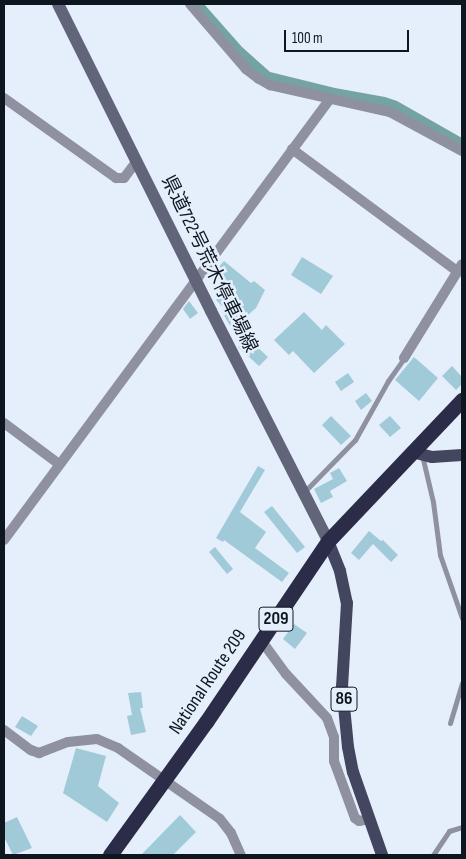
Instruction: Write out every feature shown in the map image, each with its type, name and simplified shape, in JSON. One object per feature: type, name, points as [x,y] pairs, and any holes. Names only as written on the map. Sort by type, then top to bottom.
[{"type":"highway","name":"National Route 209","points":[[110,855],[164,781],[328,541],[417,454],[462,400]]},
{"type":"main road","name":"県道722号荒木停車場線","points":[[58,4],[328,541]]},
{"type":"main road","points":[[417,454],[462,455]]},
{"type":"main road","name":"86","points":[[328,541],[340,572],[347,603],[342,686],[348,747],[353,772],[382,855]]},
{"type":"street","points":[[190,4],[246,69],[270,85],[390,112],[462,152]]},
{"type":"street","points":[[4,98],[116,178],[124,178],[138,161]]},
{"type":"street","points":[[4,540],[195,279],[330,99]]},
{"type":"street","points":[[292,150],[460,268],[404,358]]},
{"type":"street","points":[[4,423],[59,464]]},
{"type":"street","points":[[261,640],[286,674],[327,718],[334,737],[334,761],[355,818],[359,821],[370,819]]},
{"type":"street","points":[[4,730],[39,753],[68,742],[96,739],[118,748],[220,819],[231,833],[241,855]]},
{"type":"lane","points":[[304,492],[355,440],[388,381],[404,358]]},
{"type":"lane","points":[[417,454],[433,502],[440,555],[462,618]]},
{"type":"lane","points":[[450,723],[462,683]]},
{"type":"lane","points":[[433,855],[449,831],[462,827]]},
{"type":"shaded area","points":[[195,4],[204,4],[242,47],[270,72],[397,101],[462,138],[462,148],[397,111],[272,82],[249,67]]},
{"type":"building","points":[[302,257],[333,276],[321,294],[291,275]]},
{"type":"building","points":[[224,261],[251,283],[254,281],[265,290],[256,308],[232,329],[222,312],[225,309],[216,300],[231,285],[215,271]]},
{"type":"building","points":[[189,301],[198,313],[190,319],[183,309]]},
{"type":"building","points":[[304,312],[322,330],[326,325],[345,344],[314,373],[293,351],[289,355],[274,340]]},
{"type":"building","points":[[250,335],[256,342],[254,344],[268,357],[259,366],[238,347]]},
{"type":"building","points":[[414,357],[438,378],[419,401],[395,380]]},
{"type":"building","points":[[452,366],[462,377],[462,384],[456,390],[442,376]]},
{"type":"building","points":[[348,373],[354,382],[341,391],[335,382]]},
{"type":"building","points":[[366,393],[372,401],[361,410],[355,401]]},
{"type":"building","points":[[331,416],[351,436],[341,445],[322,425]]},
{"type":"building","points":[[390,416],[401,428],[390,437],[379,425]]},
{"type":"building","points":[[258,466],[265,470],[240,512],[266,532],[255,548],[289,573],[282,582],[224,540],[223,542],[216,538]]},
{"type":"building","points":[[339,468],[347,481],[330,491],[333,497],[321,503],[314,489],[333,479],[330,473]]},
{"type":"building","points":[[272,506],[305,547],[297,553],[264,512]]},
{"type":"building","points":[[369,531],[381,541],[383,540],[398,555],[391,562],[373,544],[359,560],[351,553]]},
{"type":"building","points":[[215,547],[233,569],[227,574],[209,552]]},
{"type":"building","points":[[294,624],[307,633],[295,649],[283,639]]},
{"type":"building","points":[[141,692],[143,708],[140,708],[146,732],[131,735],[127,716],[132,715],[128,693]]},
{"type":"building","points":[[22,716],[38,726],[31,736],[15,727]]},
{"type":"building","points":[[76,748],[106,756],[98,786],[119,803],[107,822],[63,793]]},
{"type":"building","points":[[180,815],[196,832],[173,855],[141,855]]},
{"type":"building","points":[[17,817],[32,848],[13,855],[4,837],[4,823]]}]
